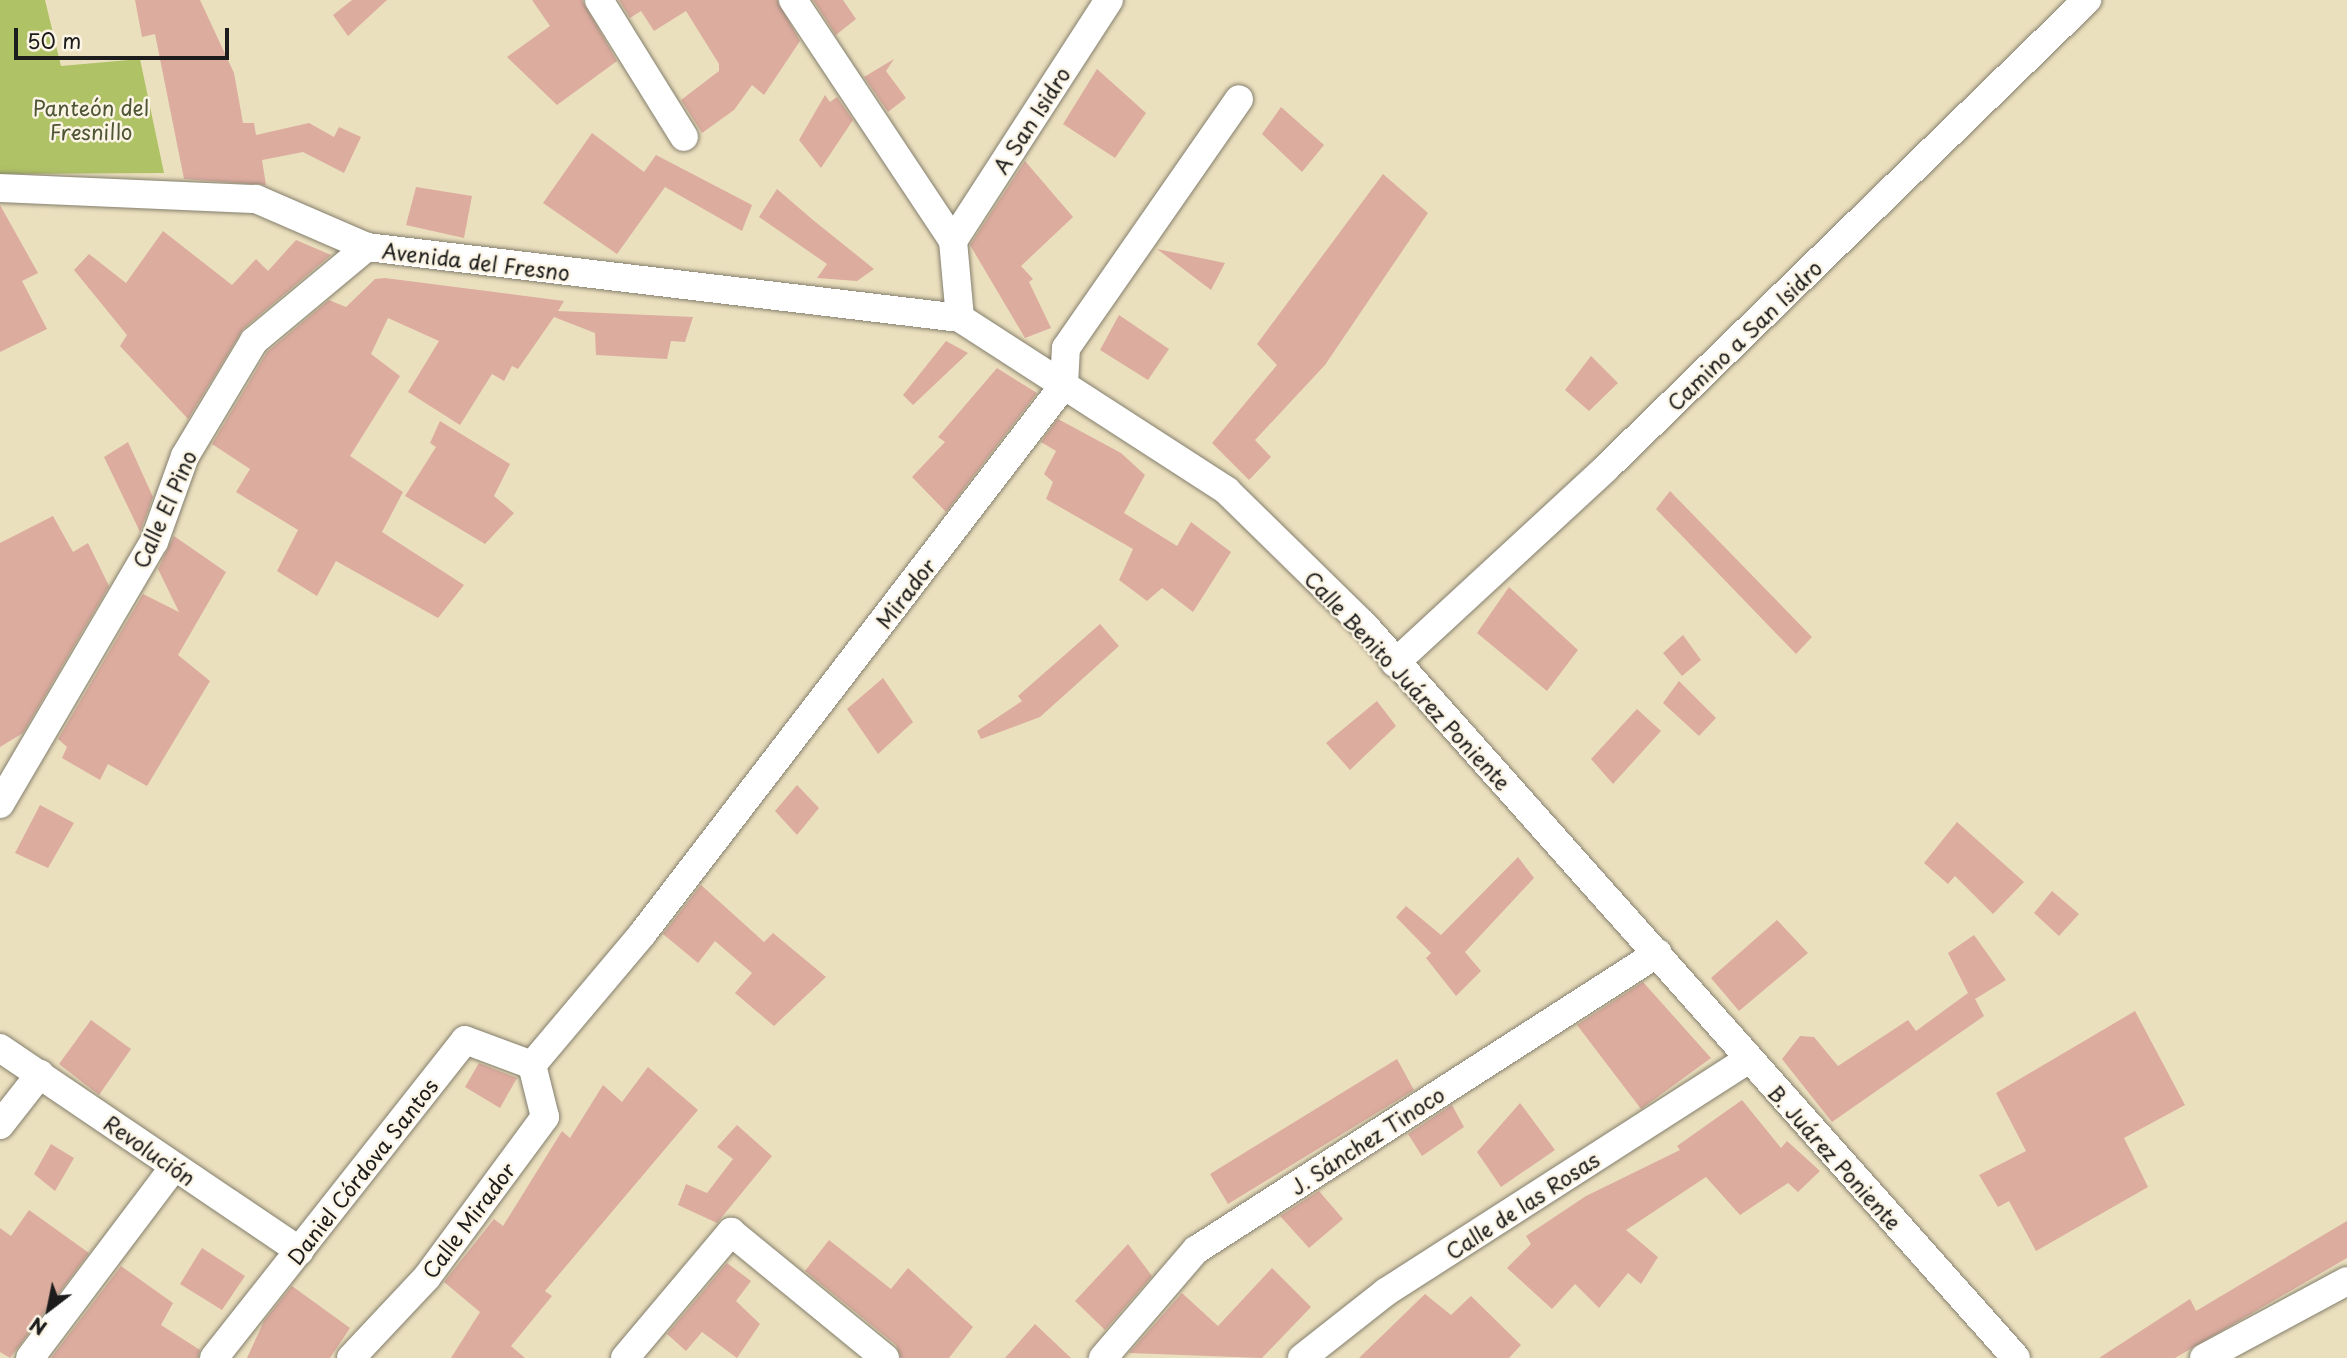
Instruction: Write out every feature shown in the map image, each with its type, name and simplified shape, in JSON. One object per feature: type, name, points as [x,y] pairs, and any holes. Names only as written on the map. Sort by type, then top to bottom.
[{"type":"street","points":[[599,0],[684,137]]},
{"type":"street","points":[[793,0],[953,241],[960,318]]},
{"type":"street","name":"A San Isidro","points":[[953,241],[1109,0]]},
{"type":"street","name":"Camino a San Isidro","points":[[1395,663],[1615,459],[2087,0]]},
{"type":"street","points":[[1064,385],[1066,348],[1239,99]]},
{"type":"street","name":"Avenida del Fresno","points":[[0,188],[256,199],[367,247],[960,318]]},
{"type":"street","name":"Calle El Pino","points":[[0,804],[154,542],[186,456],[254,341],[367,247]]},
{"type":"street","name":"Calle Benito Juárez Poniente","points":[[960,318],[1227,491],[1395,663],[1658,953]]},
{"type":"street","name":"Mirador","points":[[532,1065],[643,933],[1064,385]]},
{"type":"street","name":"B. Juárez Poniente","points":[[1658,953],[1748,1060],[2016,1358]]},
{"type":"street","name":"J. Sánchez Tinoco","points":[[1103,1358],[1196,1250],[1658,953]]},
{"type":"street","name":"Daniel Córdova Santos","points":[[214,1358],[465,1040],[532,1065]]},
{"type":"street","name":"Revolución","points":[[0,1048],[300,1251]]},
{"type":"street","name":"Calle de las Rosas","points":[[1302,1358],[1386,1292],[1748,1060]]},
{"type":"street","name":"Calle Mirador","points":[[351,1358],[427,1277],[545,1117],[532,1065]]},
{"type":"street","points":[[0,1125],[40,1074]]},
{"type":"street","points":[[30,1358],[174,1167]]},
{"type":"street","points":[[625,1358],[731,1232],[885,1358]]},
{"type":"street","points":[[2204,1358],[2347,1281]]},
{"type":"green space","name":"Panteón del Fresnillo","points":[[0,0],[45,0],[61,66],[140,59],[164,173],[0,174]]},
{"type":"building","points":[[135,0],[200,0],[234,73],[243,123],[254,123],[256,135],[309,123],[334,137],[339,127],[361,137],[344,173],[303,152],[262,160],[266,185],[184,179],[155,34],[142,37]]},
{"type":"building","points":[[352,0],[387,0],[348,36],[333,15]]},
{"type":"building","points":[[532,0],[582,0],[617,61],[557,105],[507,57],[550,26]]},
{"type":"building","points":[[619,0],[777,0],[800,41],[764,95],[752,85],[734,110],[702,133],[681,100],[719,71],[719,64],[686,11],[654,31],[641,11],[630,18]]},
{"type":"building","points":[[813,0],[843,0],[856,19],[836,35]]},
{"type":"building","points":[[894,59],[886,71],[906,98],[888,112],[864,77]]},
{"type":"building","points":[[1097,69],[1146,113],[1115,158],[1063,124]]},
{"type":"building","points":[[825,95],[830,102],[837,97],[853,120],[821,168],[799,140]]},
{"type":"building","points":[[1281,107],[1324,145],[1302,172],[1262,134]]},
{"type":"building","points":[[592,133],[644,172],[656,155],[752,205],[742,231],[665,187],[617,254],[543,203]]},
{"type":"building","points":[[1025,161],[1073,217],[1021,266],[1033,279],[1029,282],[1051,328],[1025,338],[970,245]]},
{"type":"building","points":[[1383,174],[1428,213],[1325,365],[1255,440],[1271,457],[1249,480],[1212,443],[1277,365],[1257,344]]},
{"type":"building","points":[[416,187],[472,196],[464,238],[406,225]]},
{"type":"building","points":[[777,189],[874,269],[857,281],[817,278],[827,264],[759,217]]},
{"type":"building","points":[[0,205],[38,273],[22,281],[47,329],[0,352]]},
{"type":"building","points":[[163,231],[232,285],[256,259],[268,271],[296,240],[331,255],[243,329],[188,419],[120,346],[127,335],[74,270],[89,254],[126,283]]},
{"type":"building","points":[[1157,249],[1225,263],[1211,290]]},
{"type":"building","points":[[385,278],[564,301],[558,311],[693,317],[685,342],[671,341],[667,359],[596,355],[595,333],[554,317],[518,369],[512,366],[504,381],[492,374],[460,425],[408,392],[439,341],[388,318],[371,354],[400,376],[350,456],[403,492],[382,532],[464,585],[438,618],[336,561],[317,596],[277,571],[298,530],[236,492],[250,469],[212,444],[267,352],[329,300],[346,307],[375,279]]},
{"type":"building","points":[[1119,315],[1169,349],[1148,380],[1100,350]]},
{"type":"building","points":[[946,341],[968,353],[913,405],[903,395]]},
{"type":"building","points":[[1591,356],[1618,383],[1589,411],[1565,390]]},
{"type":"building","points":[[997,368],[1037,393],[946,512],[912,477],[945,442],[938,437]]},
{"type":"building","points":[[1058,419],[1121,453],[1145,475],[1124,513],[1177,546],[1191,522],[1231,552],[1193,612],[1162,588],[1147,601],[1119,580],[1133,549],[1046,499],[1053,482],[1044,474],[1056,451],[1041,442]]},
{"type":"building","points":[[440,421],[510,464],[494,496],[514,513],[485,544],[405,496],[436,447],[430,443]]},
{"type":"building","points":[[128,442],[153,497],[140,532],[104,457]]},
{"type":"building","points":[[1670,491],[1812,637],[1796,654],[1656,509]]},
{"type":"building","points":[[53,516],[73,552],[88,543],[109,586],[23,733],[0,747],[0,543]]},
{"type":"building","points":[[174,536],[226,572],[178,655],[210,681],[147,786],[108,764],[100,780],[62,758],[67,747],[58,739],[143,594],[179,612],[158,569]]},
{"type":"building","points":[[1509,587],[1578,650],[1547,691],[1477,633]]},
{"type":"building","points":[[1100,624],[1119,646],[1040,717],[981,739],[977,731],[1022,701],[1018,696]]},
{"type":"building","points":[[1683,635],[1701,660],[1682,676],[1663,653]]},
{"type":"building","points":[[883,678],[913,722],[878,754],[847,709]]},
{"type":"building","points":[[1679,681],[1716,718],[1699,736],[1663,703]]},
{"type":"building","points":[[1377,701],[1396,726],[1350,770],[1326,743]]},
{"type":"building","points":[[1637,709],[1661,731],[1613,784],[1591,759]]},
{"type":"building","points":[[797,785],[819,808],[797,835],[775,811]]},
{"type":"building","points":[[40,805],[74,823],[48,868],[15,853]]},
{"type":"building","points":[[1957,822],[2024,882],[1993,914],[1955,876],[1948,884],[1924,863]]},
{"type":"building","points":[[1518,857],[1534,878],[1465,952],[1481,971],[1456,996],[1426,958],[1431,953],[1396,917],[1406,906],[1441,935]]},
{"type":"building","points":[[701,885],[764,942],[773,933],[826,977],[774,1026],[735,993],[752,973],[715,941],[698,963],[663,934]]},
{"type":"building","points":[[2052,891],[2079,914],[2059,936],[2034,913]]},
{"type":"building","points":[[1777,920],[1808,953],[1739,1011],[1711,978]]},
{"type":"building","points":[[1974,935],[2006,980],[1975,999],[1984,1016],[1832,1122],[1782,1059],[1800,1036],[1814,1037],[1838,1066],[1908,1020],[1916,1031],[1968,993],[1948,953]]},
{"type":"building","points":[[1643,982],[1711,1058],[1641,1109],[1577,1025]]},
{"type":"building","points":[[2135,1011],[2185,1105],[2124,1138],[2148,1187],[2036,1251],[2009,1201],[1998,1207],[1979,1175],[2026,1151],[1996,1093]]},
{"type":"building","points":[[91,1020],[131,1049],[99,1095],[59,1064]]},
{"type":"building","points":[[1397,1059],[1414,1090],[1228,1204],[1210,1174]]},
{"type":"building","points":[[479,1063],[517,1078],[500,1108],[465,1087]]},
{"type":"building","points":[[648,1067],[698,1110],[545,1291],[552,1296],[511,1346],[525,1358],[451,1358],[480,1312],[444,1282],[494,1219],[503,1226],[562,1131],[570,1138],[603,1085],[622,1102]]},
{"type":"building","points":[[1742,1100],[1781,1148],[1787,1141],[1820,1171],[1798,1192],[1788,1183],[1740,1215],[1706,1177],[1626,1230],[1658,1257],[1641,1284],[1628,1273],[1599,1308],[1575,1284],[1552,1309],[1507,1268],[1531,1244],[1526,1236],[1586,1196],[1680,1150],[1677,1146]]},
{"type":"building","points":[[1520,1103],[1555,1150],[1501,1187],[1477,1152]]},
{"type":"building","points":[[1452,1105],[1464,1127],[1422,1156],[1408,1134]]},
{"type":"building","points":[[737,1125],[772,1156],[717,1223],[678,1205],[686,1184],[707,1193],[733,1159],[717,1147]]},
{"type":"building","points":[[51,1144],[74,1158],[55,1191],[34,1174]]},
{"type":"building","points":[[1319,1191],[1343,1219],[1309,1248],[1280,1216]]},
{"type":"building","points":[[29,1210],[89,1253],[10,1358],[0,1352],[0,1228],[11,1236]]},
{"type":"building","points":[[2347,1221],[2347,1258],[2175,1358],[2099,1358],[2190,1299],[2196,1311]]},
{"type":"building","points":[[829,1240],[891,1289],[908,1268],[973,1327],[949,1358],[901,1358],[896,1345],[805,1271]]},
{"type":"building","points":[[1128,1244],[1152,1276],[1105,1330],[1075,1301]]},
{"type":"building","points":[[202,1248],[245,1276],[222,1310],[180,1284]]},
{"type":"building","points":[[727,1263],[751,1281],[736,1301],[760,1324],[737,1358],[702,1332],[686,1351],[667,1334]]},
{"type":"building","points":[[121,1266],[173,1303],[161,1325],[200,1350],[198,1358],[51,1358]]},
{"type":"building","points":[[1272,1268],[1311,1307],[1262,1358],[1129,1353],[1182,1293],[1218,1326]]},
{"type":"building","points":[[292,1286],[350,1328],[330,1358],[247,1358],[264,1321]]},
{"type":"building","points":[[1425,1294],[1451,1315],[1471,1296],[1521,1345],[1509,1358],[1359,1358]]},
{"type":"building","points":[[1035,1324],[1071,1358],[1005,1358]]}]
